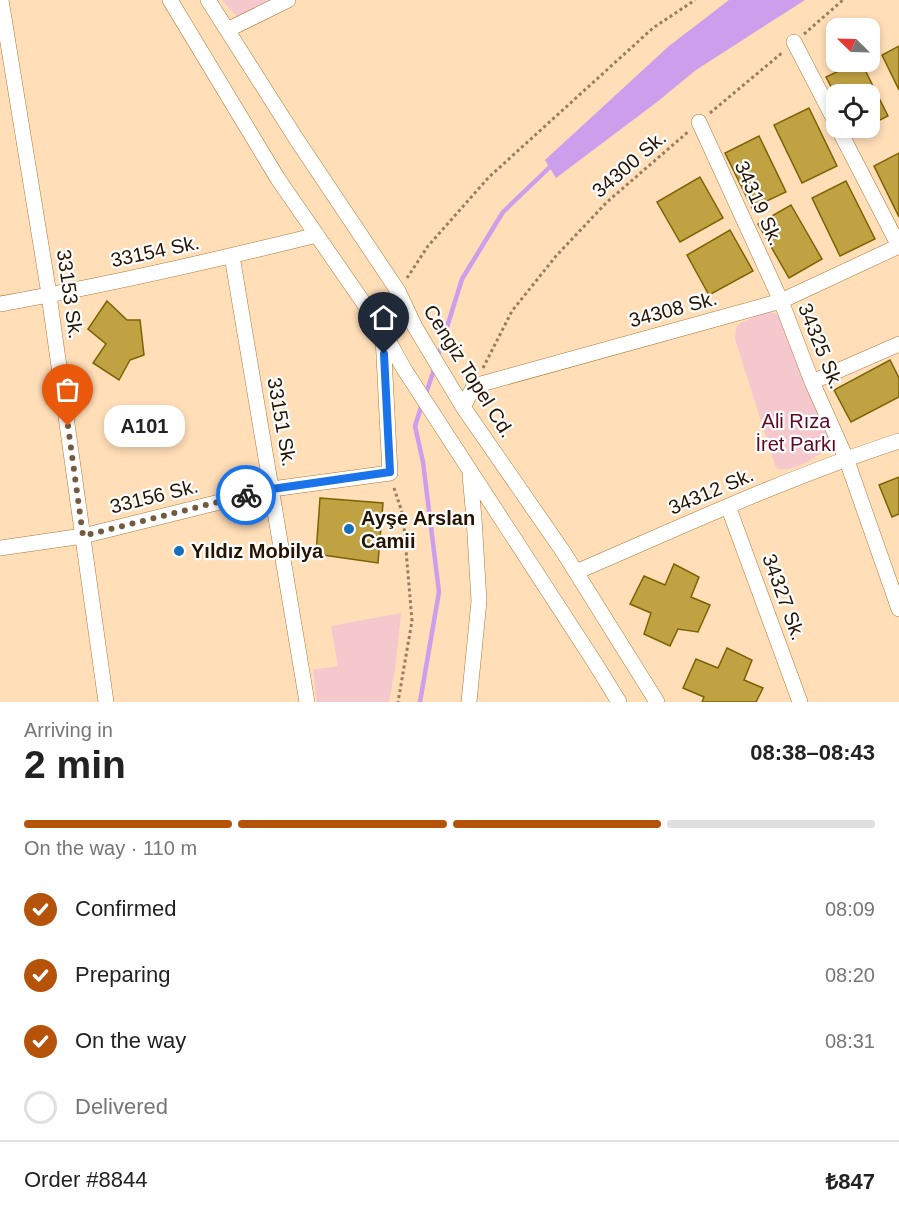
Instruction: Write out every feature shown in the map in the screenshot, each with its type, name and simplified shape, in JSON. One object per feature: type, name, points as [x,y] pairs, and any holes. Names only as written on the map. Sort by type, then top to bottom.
[{"type":"street","name":"33153 Sk.","points":[[1,0],[6,66],[49,295],[106,702]]},
{"type":"street","points":[[170,0],[278,179],[383,331],[404,369],[619,702]]},
{"type":"street","name":"Cengiz Topel Cd.","points":[[208,0],[297,140],[398,291],[415,327],[464,407],[564,552],[657,702]]},
{"type":"street","points":[[227,30],[288,0]]},
{"type":"street","points":[[794,42],[826,103]]},
{"type":"street","name":"34319 Sk.","points":[[699,122],[781,302]]},
{"type":"street","points":[[844,138],[899,246]]},
{"type":"street","name":"33154 Sk.","points":[[0,304],[232,256],[317,235]]},
{"type":"street","name":"34308 Sk.","points":[[474,386],[781,302],[899,246]]},
{"type":"street","name":"33151 Sk.","points":[[232,256],[307,702]]},
{"type":"street","name":"34325 Sk.","points":[[781,302],[812,382],[846,458],[899,609]]},
{"type":"street","points":[[383,331],[390,472]]},
{"type":"street","points":[[812,382],[899,344]]},
{"type":"street","points":[[464,407],[474,386]]},
{"type":"street","name":"34312 Sk.","points":[[576,573],[728,506],[846,458],[899,441]]},
{"type":"street","points":[[469,470],[479,601],[469,702]]},
{"type":"street","name":"33156 Sk.","points":[[0,548],[83,536],[272,489],[390,472]]},
{"type":"street","name":"34327 Sk.","points":[[728,506],[801,702]]},
{"type":"path","points":[[398,291],[428,246],[489,177],[653,28],[695,0]]},
{"type":"path","name":"34300 Sk.","points":[[474,386],[512,311],[555,256],[607,202],[843,0]]},
{"type":"path","points":[[390,472],[403,515],[412,621],[398,702]]},
{"type":"green space","points":[[222,0],[295,0],[239,19]]},
{"type":"green space","name":"Ali Rıza İret Parkı","points":[[767,312],[777,314],[786,322],[829,437],[828,447],[818,456],[797,466],[783,469],[777,469],[775,465],[735,339],[736,328],[740,323]]},
{"type":"green space","points":[[401,613],[389,702],[317,702],[313,670],[338,666],[331,626]]},
{"type":"shaded area","points":[[729,0],[805,0],[696,70],[556,178],[545,160],[669,46]]},
{"type":"building","points":[[899,46],[899,90],[882,55]]},
{"type":"building","points":[[836,72],[866,72],[872,84],[830,84],[826,77]]},
{"type":"building","points":[[880,100],[888,116],[880,120]]},
{"type":"building","points":[[809,108],[837,166],[802,183],[774,125]]},
{"type":"building","points":[[759,136],[786,192],[752,208],[725,153]]},
{"type":"building","points":[[899,153],[899,217],[874,166]]},
{"type":"building","points":[[700,177],[723,218],[680,242],[657,202]]},
{"type":"building","points":[[846,181],[875,239],[840,256],[812,198]]},
{"type":"building","points":[[791,205],[822,259],[789,278],[758,224]]},
{"type":"building","points":[[730,230],[753,271],[709,295],[687,255]]},
{"type":"building","points":[[107,301],[127,320],[140,320],[144,355],[130,360],[119,380],[93,363],[106,344],[88,329]]},
{"type":"building","points":[[890,360],[899,378],[899,397],[851,422],[834,390]]},
{"type":"building","points":[[899,477],[899,514],[892,517],[879,485]]},
{"type":"building","name":"Ayşe Arslan Camii","points":[[320,498],[383,503],[378,563],[316,554]]},
{"type":"building","points":[[674,564],[699,577],[691,597],[710,605],[698,632],[678,629],[670,646],[644,634],[651,613],[630,604],[644,576],[665,585]]},
{"type":"building","points":[[727,648],[752,660],[744,680],[763,688],[756,702],[702,702],[704,697],[683,688],[696,659],[718,668]]},
{"type":"waterway","points":[[437,359],[462,279],[503,212],[553,164]]},
{"type":"waterway","points":[[425,396],[435,367]]},
{"type":"waterway","points":[[420,702],[439,592],[423,462],[415,426],[422,404]]},
{"type":"way so far","points":[[68,426],[83,536],[246,495]]},
{"type":"place","name":"A101","points":[[68,426]]},
{"type":"place","name":"Ayşe Arslan Camii","points":[[349,529]]},
{"type":"place","name":"Yıldız Mobilya","points":[[179,551]]},
{"type":"route","points":[[246,495],[272,489],[390,472],[384,354]]}]
